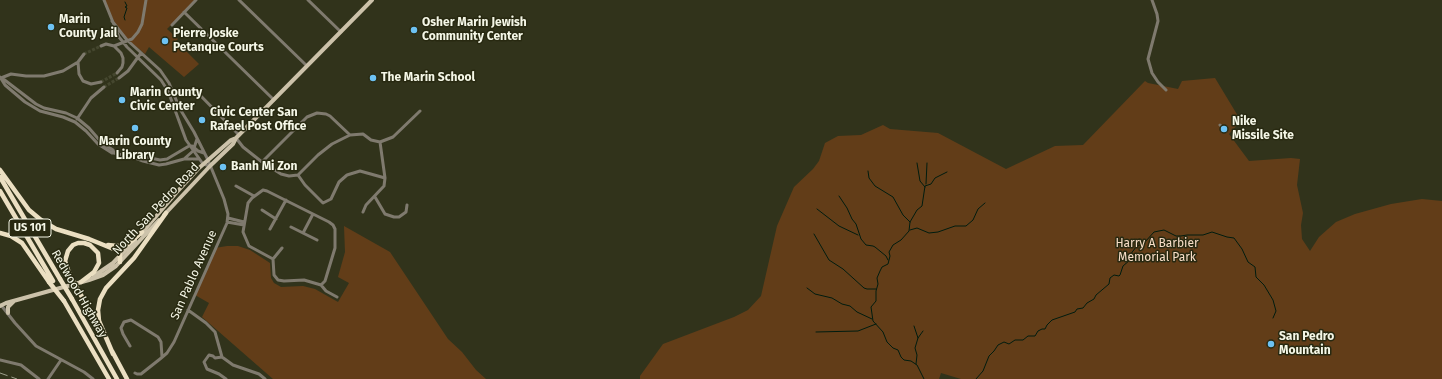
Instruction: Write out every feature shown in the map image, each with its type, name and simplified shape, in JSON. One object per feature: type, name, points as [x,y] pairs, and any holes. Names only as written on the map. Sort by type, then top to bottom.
[{"type":"highway","points":[[0,170],[29,210],[41,220],[56,229],[108,245],[119,246],[130,242],[142,232]]},
{"type":"highway","name":"Redwood Highway","points":[[0,177],[117,379]]},
{"type":"highway","name":"Redwood Highway","points":[[0,191],[109,379]]},
{"type":"highway","points":[[113,354],[98,319],[100,298],[106,288],[134,258],[166,213]]},
{"type":"highway","points":[[0,233],[12,236],[22,243],[51,281]]},
{"type":"highway","points":[[89,239],[116,250],[120,259]]},
{"type":"highway","points":[[81,282],[94,272],[99,263],[98,253],[90,245],[84,243],[77,244],[68,251],[65,261],[70,276],[127,379]]},
{"type":"main road","name":"North San Pedro Road","points":[[0,305],[81,282],[105,270],[120,259],[233,144],[237,137],[372,0]]},
{"type":"main road","name":"North San Pedro Road","points":[[120,259],[176,192],[203,164],[231,140],[237,137]]},
{"type":"main road","points":[[8,313],[9,306],[16,300]]},
{"type":"street","points":[[104,0],[122,42],[155,73],[165,85],[189,146],[198,151],[204,152]]},
{"type":"street","points":[[114,46],[132,38],[140,28],[146,0]]},
{"type":"street","points":[[172,25],[196,0]]},
{"type":"street","points":[[240,0],[307,66]]},
{"type":"street","points":[[308,0],[341,32]]},
{"type":"street","points":[[1152,0],[1158,22],[1148,59],[1152,73],[1166,90]]},
{"type":"street","points":[[184,12],[274,100]]},
{"type":"street","name":"San Pablo Avenue","points":[[112,21],[127,40],[162,72],[168,80],[181,111],[208,160],[227,207],[227,220],[174,342],[162,358],[140,374],[135,373]]},
{"type":"street","points":[[101,46],[106,44],[114,46],[119,50],[123,58],[122,67],[117,73]]},
{"type":"street","points":[[119,78],[128,71],[141,53]]},
{"type":"street","points":[[1,78],[11,74],[44,76],[63,71],[78,62],[84,54]]},
{"type":"street","points":[[78,62],[80,77],[86,83],[93,84],[101,82]]},
{"type":"street","points":[[1,78],[31,101],[46,108],[66,113],[77,118],[87,126],[102,143],[113,150],[114,153]]},
{"type":"street","points":[[1,78],[5,85],[19,98],[45,113],[63,117],[75,122],[101,147],[110,153],[159,165],[184,159],[199,159]]},
{"type":"street","points":[[93,84],[95,88],[94,95]]},
{"type":"street","points":[[75,122],[94,95],[104,87]]},
{"type":"street","points":[[196,91],[237,137],[243,147],[262,162],[281,174],[289,176],[298,175],[318,155],[332,144],[350,135],[363,134],[371,140],[380,142],[393,137],[420,111]]},
{"type":"street","points":[[45,113],[46,108]]},
{"type":"street","points":[[262,162],[307,117],[316,113],[330,116],[350,135]]},
{"type":"street","points":[[1220,125],[1226,131]]},
{"type":"street","points":[[184,159],[194,149],[197,139]]},
{"type":"street","points":[[363,212],[366,205],[384,186],[385,178],[380,142]]},
{"type":"street","points":[[138,159],[146,157],[160,160],[166,159],[189,146]]},
{"type":"street","points":[[194,149],[203,164],[210,166]]},
{"type":"street","points":[[298,175],[323,203],[331,199],[340,182],[347,175],[360,171],[385,178]]},
{"type":"street","points":[[236,186],[254,196]]},
{"type":"street","points":[[273,259],[249,246],[243,232],[248,203],[254,196],[263,190],[329,222],[335,229],[335,248],[325,281],[321,285]]},
{"type":"street","points":[[375,197],[385,214],[394,218],[399,217],[406,212],[407,205]]},
{"type":"street","points":[[270,229],[286,200]]},
{"type":"street","points":[[262,210],[276,219]]},
{"type":"street","points":[[303,233],[313,214]]},
{"type":"street","points":[[227,220],[244,223]]},
{"type":"street","points":[[291,227],[317,240]]},
{"type":"street","points":[[282,248],[273,259],[274,275],[278,280],[284,282],[304,280],[321,285],[326,291],[337,297]]},
{"type":"street","points":[[0,305],[36,346],[93,379]]},
{"type":"street","points":[[188,310],[206,323],[215,332],[222,357],[233,365],[259,374],[265,379]]},
{"type":"street","points":[[130,346],[121,328],[124,322],[131,320],[158,337],[161,342],[162,358]]},
{"type":"street","points":[[222,357],[216,358],[209,355],[204,362],[207,369],[226,379]]},
{"type":"street","points":[[0,360],[21,366],[39,379]]},
{"type":"street","points":[[48,379],[61,360]]},
{"type":"green space","points":[[104,0],[196,0],[167,29],[178,39],[176,41],[199,64],[184,77],[149,47],[145,54],[126,38],[116,25]]},
{"type":"green space","name":"Harry A Barbier Memorial Park","points":[[1215,78],[1241,121],[1229,134],[1249,161],[1291,158],[1300,159],[1297,185],[1303,213],[1301,225],[1302,239],[1310,251],[1319,237],[1336,222],[1355,214],[1391,204],[1422,199],[1442,201],[1442,379],[961,379],[941,373],[939,379],[640,379],[640,376],[663,344],[734,317],[748,310],[761,296],[777,226],[794,187],[813,169],[819,161],[825,143],[838,136],[861,135],[883,125],[890,129],[938,133],[1006,169],[1055,146],[1083,145],[1145,81],[1148,83],[1178,89],[1182,81]]},
{"type":"green space","points":[[344,226],[390,252],[448,339],[486,379],[273,379],[202,317],[209,303],[195,295],[215,248],[227,246],[238,246],[250,250],[270,263],[271,278],[274,283],[281,287],[303,286],[315,289],[338,302],[349,283],[338,277],[345,252]]},
{"type":"waterway","points":[[125,2],[127,6],[125,7],[127,8],[124,17],[125,20]]},
{"type":"waterway","points":[[917,163],[920,181],[925,187]]},
{"type":"waterway","points":[[926,184],[927,163]]},
{"type":"waterway","points":[[868,171],[869,178],[875,186],[893,197],[903,215],[910,222]]},
{"type":"waterway","points":[[924,379],[917,365],[911,361],[904,360],[898,350],[893,348],[887,342],[883,332],[873,321],[871,307],[876,301],[878,284],[877,278],[880,271],[882,267],[888,264],[890,256],[889,252],[893,245],[901,240],[909,231],[910,222],[917,210],[922,206],[925,186],[931,184],[935,178],[947,172]]},
{"type":"waterway","points":[[839,196],[856,224],[861,239],[866,245],[875,247],[886,256],[888,260]]},
{"type":"waterway","points":[[910,230],[917,228],[929,233],[938,232],[955,226],[966,226],[973,220],[978,209],[985,203]]},
{"type":"waterway","points":[[817,209],[839,226],[858,235]]},
{"type":"waterway","points":[[976,379],[983,371],[989,356],[998,345],[1004,342],[1009,344],[1015,340],[1023,340],[1028,336],[1035,336],[1038,331],[1045,329],[1052,320],[1075,312],[1077,309],[1083,308],[1087,303],[1094,299],[1096,295],[1109,284],[1110,278],[1114,275],[1120,275],[1123,266],[1130,260],[1130,255],[1136,247],[1145,242],[1154,232],[1164,230],[1176,236],[1203,235],[1212,232],[1234,238],[1242,249],[1248,262],[1255,267],[1256,277],[1264,285],[1273,300],[1276,311],[1273,318]]},
{"type":"waterway","points":[[814,234],[829,260],[843,269],[864,288],[876,289]]},
{"type":"waterway","points":[[807,288],[815,294],[832,298],[842,304],[850,306],[857,312],[872,319]]},
{"type":"waterway","points":[[816,332],[858,331],[876,324]]},
{"type":"waterway","points":[[914,326],[918,338],[915,348],[917,355],[916,364]]},
{"type":"waterway","points":[[918,338],[923,331]]},
{"type":"tunnel","points":[[84,54],[101,46]]},
{"type":"tunnel","points":[[101,82],[117,73]]},
{"type":"tunnel","points":[[104,87],[119,78]]},
{"type":"railway","points":[[0,373],[17,379]]},
{"type":"place","name":"Marin County Jail","points":[[51,27]]},
{"type":"place","name":"Osher Marin Jewish Community Center","points":[[414,30]]},
{"type":"place","name":"Pierre Joske Petanque Courts","points":[[165,41]]},
{"type":"place","name":"The Marin School","points":[[373,78]]},
{"type":"place","name":"Marin County Civic Center","points":[[122,100]]},
{"type":"place","name":"Civic Center San Rafael Post Office","points":[[202,120]]},
{"type":"place","name":"Marin County Library","points":[[135,128]]},
{"type":"place","name":"Nike Missile Site","points":[[1224,129]]},
{"type":"place","name":"Banh Mi Zon","points":[[223,167]]},
{"type":"place","name":"San Pedro Mountain","points":[[1271,344]]}]
